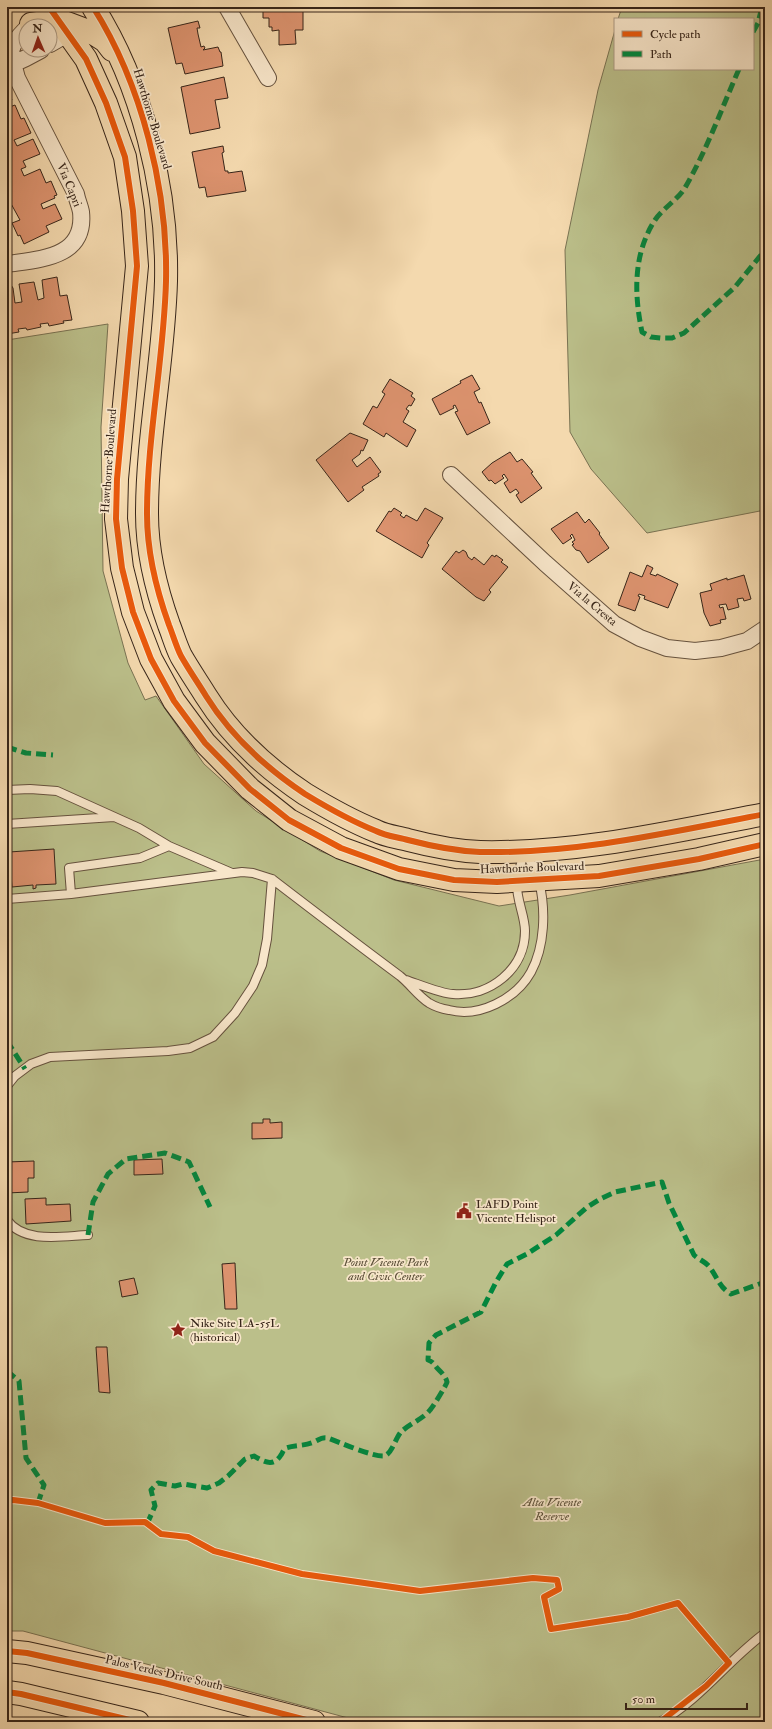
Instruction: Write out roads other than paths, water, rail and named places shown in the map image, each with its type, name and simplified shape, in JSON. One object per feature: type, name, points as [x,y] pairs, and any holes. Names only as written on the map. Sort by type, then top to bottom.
[{"type":"main road","name":"Hawthorne Boulevard","points":[[93,7],[103,23],[126,69],[157,170],[165,230],[166,282],[149,458],[147,516],[149,556],[158,595],[180,654],[213,707],[248,749],[286,781],[335,813],[378,833],[429,845],[478,852],[596,845],[765,814]]},
{"type":"main road","name":"Hawthorne Boulevard","points":[[56,17],[86,59],[106,103],[125,157],[133,211],[137,266],[117,479],[116,519],[122,568],[133,612],[151,659],[174,701],[205,743],[250,790],[289,820],[341,848],[399,869],[454,880],[497,882],[607,874],[699,859],[765,844]]},
{"type":"main road","points":[[56,17],[91,32],[105,41],[126,69]]},
{"type":"main road","name":"Palos Verdes Drive South","points":[[7,1651],[27,1653],[164,1683],[314,1722]]},
{"type":"main road","points":[[7,1692],[138,1722]]},
{"type":"street","points":[[227,7],[268,78]]},
{"type":"street","name":"Via Capri","points":[[7,264],[48,258],[63,252],[75,241],[80,228],[81,212],[76,194],[17,78],[10,51],[18,37]]},
{"type":"street","points":[[13,64],[26,58]]},
{"type":"street","name":"Via la Cresta","points":[[451,475],[545,563],[614,624],[640,638],[667,648],[695,651],[721,648],[746,641],[765,629]]},
{"type":"lane","points":[[7,790],[30,789],[57,791],[139,828],[170,846],[232,874]]},
{"type":"lane","points":[[7,824],[115,817]]},
{"type":"lane","points":[[71,894],[69,868],[140,858],[170,846]]},
{"type":"lane","points":[[406,980],[451,994],[469,995],[485,990],[502,979],[513,969],[523,947],[525,931],[517,881],[525,850]]},
{"type":"lane","points":[[7,899],[71,894],[232,874],[253,873],[272,879],[406,980],[429,1003],[448,1010],[465,1012],[478,1011],[491,1006],[511,994],[520,986],[530,974],[542,945],[542,902],[538,880],[525,850]]},
{"type":"lane","points":[[7,1086],[15,1076],[30,1064],[50,1057],[168,1051],[190,1048],[213,1037],[235,1013],[253,986],[262,965],[267,939],[272,879]]},
{"type":"lane","points":[[7,1220],[11,1226],[29,1235],[88,1235]]},
{"type":"lane","points":[[660,1722],[706,1686],[729,1663],[765,1633]]},
{"type":"place","name":"LAFD Point Vicente Helispot","points":[[464,1211]]},
{"type":"place","name":"Nike Site LA-55L (historical)","points":[[178,1330]]},
{"type":"park label","name":"Point Vicente Park and Civic Center","points":[[386,1269]]},
{"type":"park label","name":"Alta Vicente Reserve","points":[[552,1509]]}]
